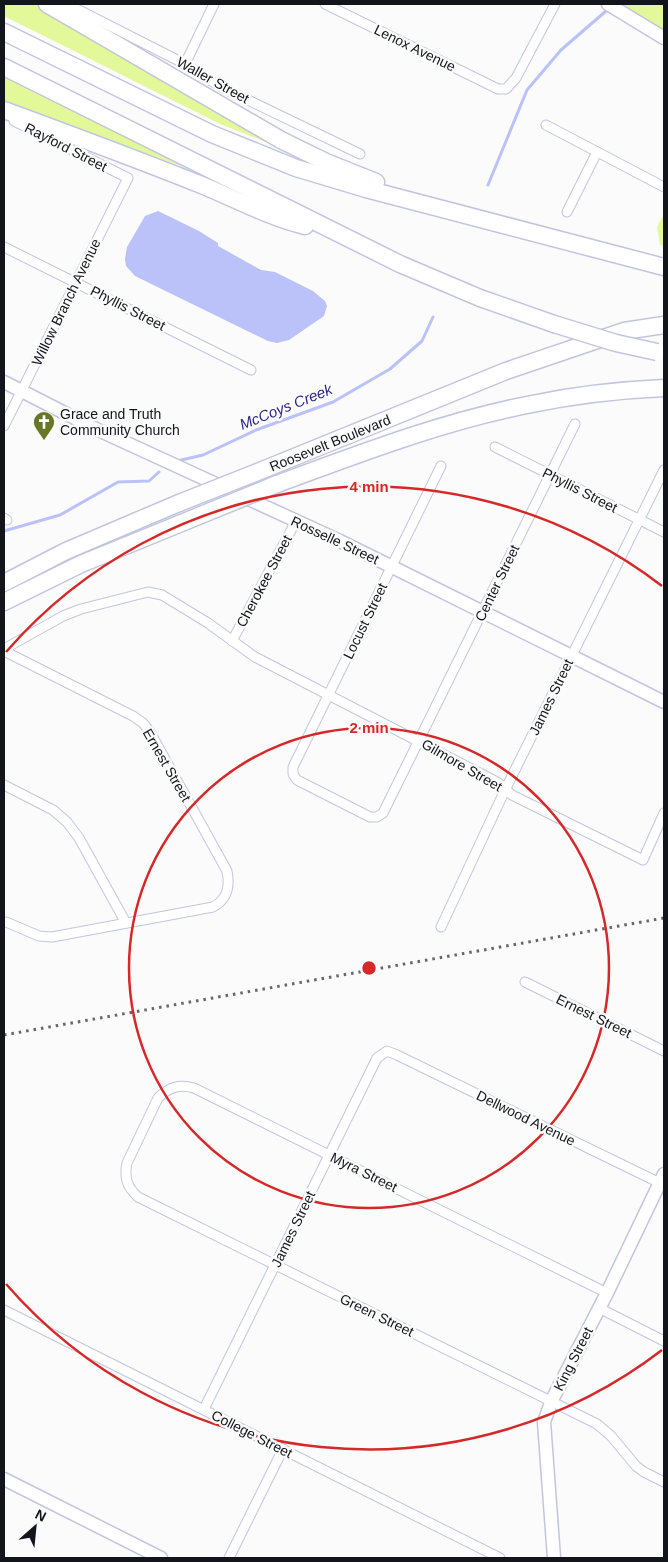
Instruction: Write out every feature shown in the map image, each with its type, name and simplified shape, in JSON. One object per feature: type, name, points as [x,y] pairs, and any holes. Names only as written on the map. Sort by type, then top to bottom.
[{"type":"highway","points":[[47,4],[281,140],[357,175],[470,216]]},
{"type":"highway","points":[[4,32],[178,118],[244,148],[329,179],[664,267]]},
{"type":"highway","points":[[4,67],[400,264],[480,298],[554,324],[588,335],[660,353]]},
{"type":"highway","points":[[4,110],[150,164],[240,200],[286,221],[337,234]]},
{"type":"highway","name":"Roosevelt Boulevard","points":[[4,584],[66,551],[179,503],[506,371],[624,331],[664,325]]},
{"type":"highway","name":"Roosevelt Boulevard","points":[[4,602],[80,564],[277,484],[440,427],[531,404],[572,397],[664,388]]},
{"type":"street","name":"Waller Street","points":[[67,4],[185,64],[201,76],[225,89],[360,154]]},
{"type":"street","points":[[185,64],[214,4]]},
{"type":"street","name":"Lenox Avenue","points":[[325,4],[498,89],[506,89],[516,78],[555,4]]},
{"type":"street","points":[[608,4],[664,38]]},
{"type":"street","name":"Rayford Street","points":[[4,116],[128,178]]},
{"type":"street","points":[[546,125],[664,187]]},
{"type":"street","points":[[567,212],[597,152]]},
{"type":"street","name":"Willow Branch Avenue","points":[[4,426],[128,178]]},
{"type":"street","name":"Phyllis Street","points":[[4,247],[252,370]]},
{"type":"street","name":"Rosselle Street","points":[[4,382],[94,428],[392,566],[664,702]]},
{"type":"street","name":"Center Street","points":[[383,812],[575,424]]},
{"type":"street","name":"Phyllis Street","points":[[496,448],[664,532]]},
{"type":"street","name":"Locust Street","points":[[383,812],[377,817],[370,817],[297,780],[293,774],[293,766],[441,466]]},
{"type":"street","name":"James Street","points":[[441,926],[505,790],[664,470]]},
{"type":"street","name":"Cherokee Street","points":[[232,640],[296,521]]},
{"type":"street","name":"Gilmore Street","points":[[4,650],[63,616],[81,609],[117,599],[154,592],[208,623],[255,658],[418,740],[497,782],[512,795],[642,860],[664,813]]},
{"type":"street","name":"Ernest Street","points":[[4,650],[133,716],[143,723],[150,732],[227,871],[229,883],[227,894],[218,905],[126,923]]},
{"type":"street","points":[[4,786],[52,810],[67,822],[79,838],[126,923],[52,937],[39,936],[6,922]]},
{"type":"street","name":"Ernest Street","points":[[525,982],[664,1051]]},
{"type":"street","name":"James Street","points":[[204,1409],[377,1058],[387,1051]]},
{"type":"street","name":"Dellwood Avenue","points":[[387,1051],[663,1181]]},
{"type":"street","name":"Myra Street","points":[[140,1136],[158,1098],[166,1091],[175,1087],[185,1086],[194,1088],[607,1293]]},
{"type":"street","name":"Green Street","points":[[140,1136],[126,1163],[125,1174],[126,1183],[138,1197],[552,1400],[597,1424],[611,1436],[636,1466],[664,1482]]},
{"type":"street","name":"King Street","points":[[554,1558],[544,1422],[552,1400],[663,1181]]},
{"type":"street","points":[[599,1308],[664,1341]]},
{"type":"street","name":"College Street","points":[[4,1310],[500,1558]]},
{"type":"street","points":[[229,1558],[283,1449]]},
{"type":"street","points":[[4,1479],[161,1558]]},
{"type":"green space","points":[[4,4],[38,4],[304,157],[220,124],[4,16]]},
{"type":"green space","points":[[621,4],[664,4],[664,30]]},
{"type":"green space","points":[[4,73],[212,177],[4,102]]},
{"type":"green space","points":[[664,214],[664,246],[660,245],[657,227]]},
{"type":"water","points":[[158,211],[199,231],[218,243],[218,246],[261,270],[275,272],[313,291],[325,301],[327,306],[324,316],[289,340],[277,343],[268,341],[135,276],[126,266],[127,247],[145,216]]},
{"type":"waterway","name":"McCoys Creek","points":[[488,185],[527,90],[561,50],[606,11]]},
{"type":"waterway","name":"McCoys Creek","points":[[177,461],[203,455],[256,430],[333,402],[390,369],[422,341],[433,317]]},
{"type":"waterway","name":"McCoys Creek","points":[[4,531],[60,515],[118,482],[149,481],[159,472]]},
{"type":"railway","points":[[4,1035],[664,918]]},
{"type":"place","name":"Grace and Truth Community Church","points":[[44,441]]}]
